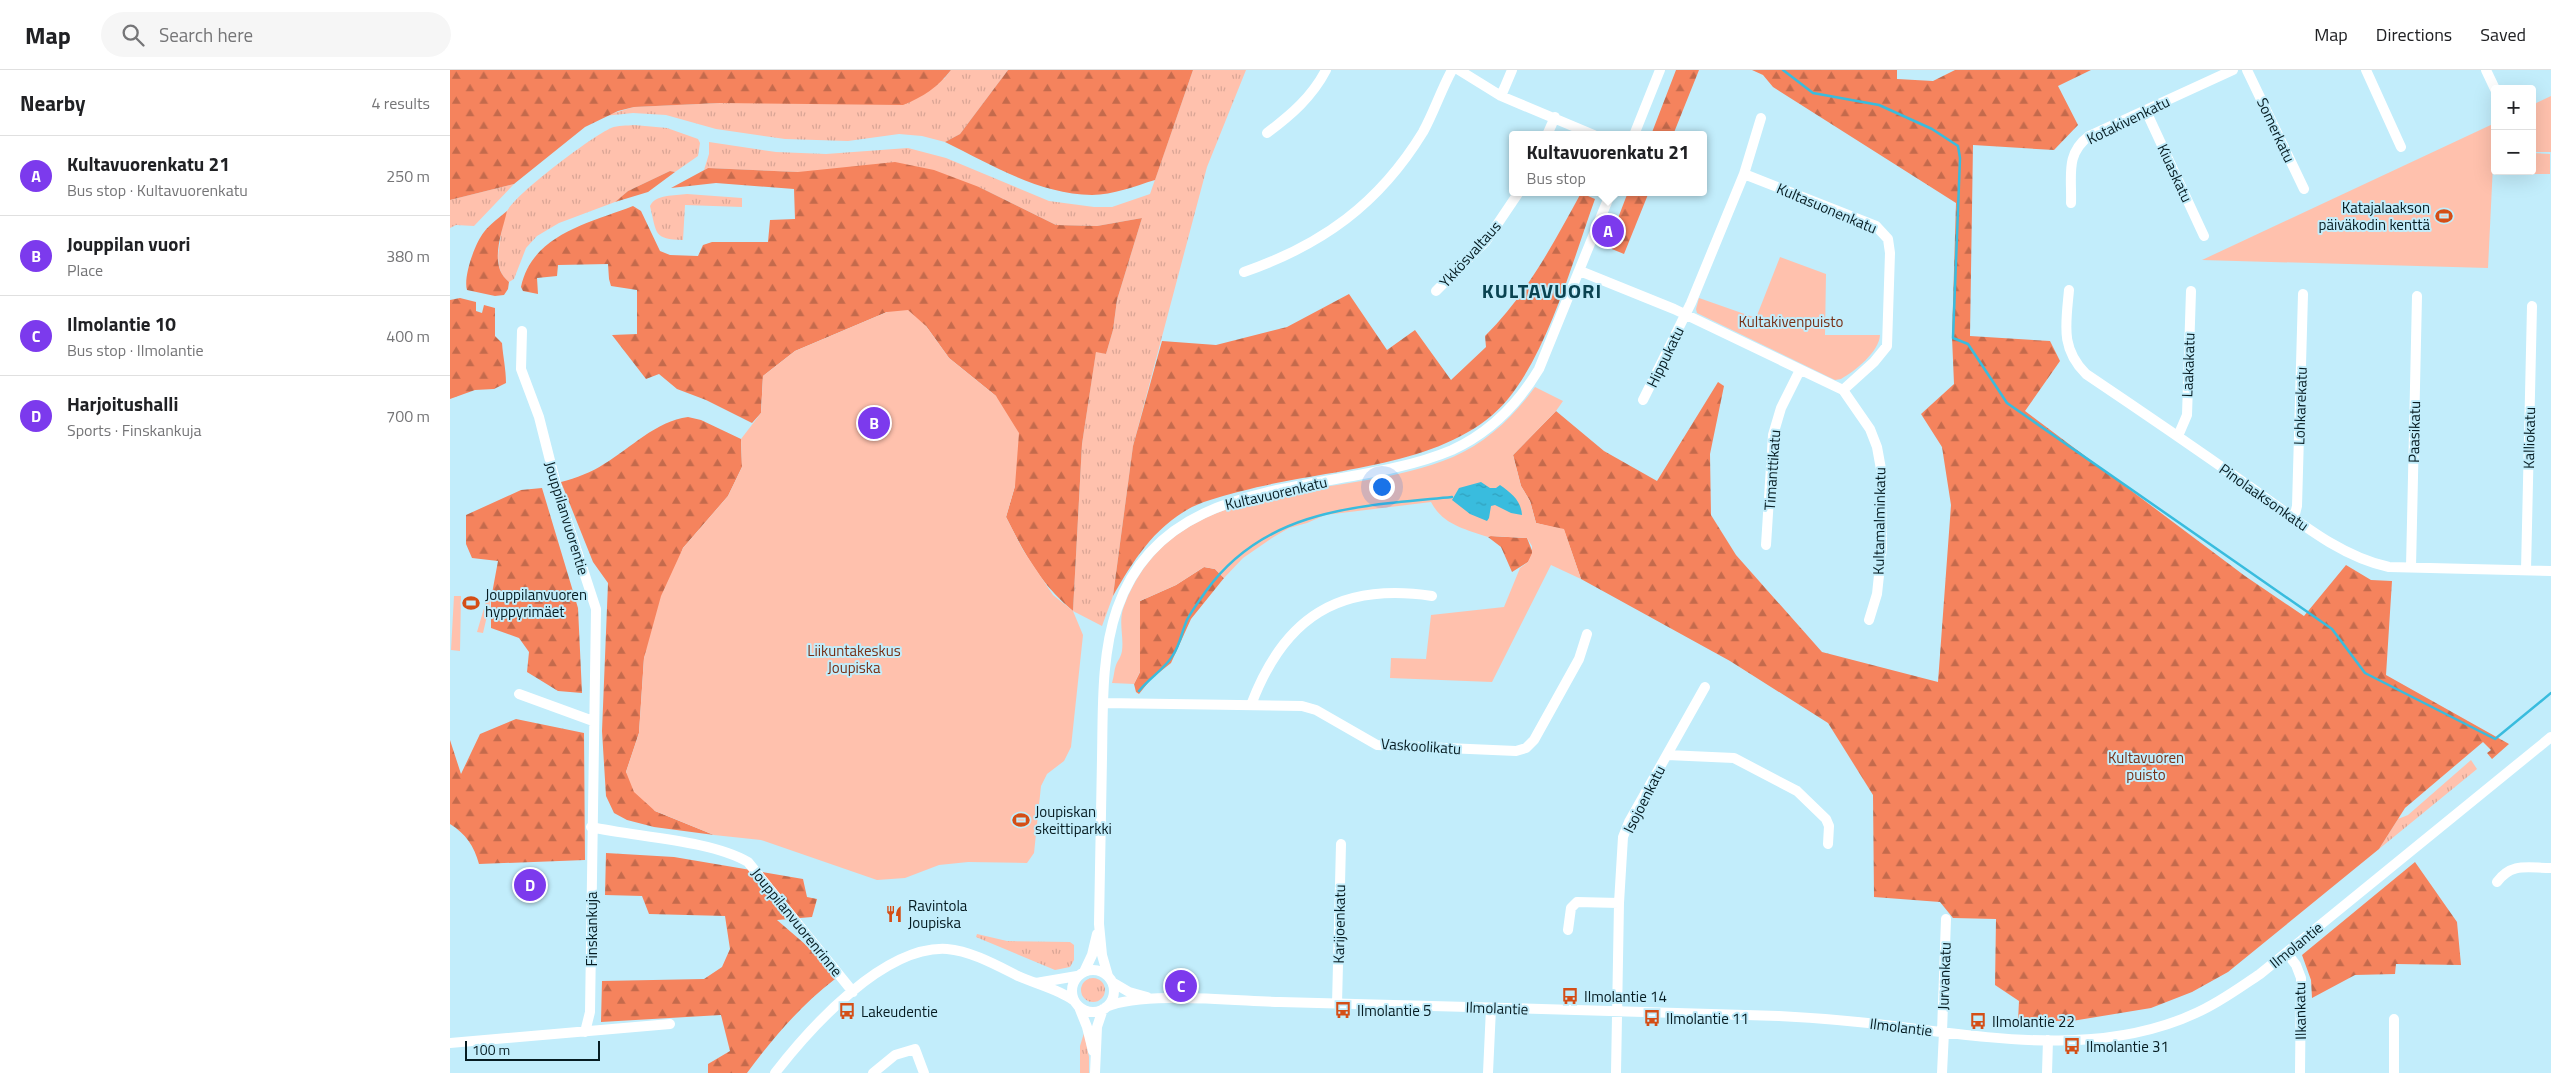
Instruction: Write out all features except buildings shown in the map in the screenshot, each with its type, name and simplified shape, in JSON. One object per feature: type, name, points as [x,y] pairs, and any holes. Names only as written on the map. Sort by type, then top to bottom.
[{"type":"street","points":[[1267,133],[1291,115],[1303,103],[1326,70]]},
{"type":"street","points":[[1244,272],[1281,259],[1310,245],[1376,194],[1423,131],[1452,70]]},
{"type":"street","points":[[1459,70],[1501,96],[1585,131]]},
{"type":"street","points":[[1501,96],[1512,70]]},
{"type":"street","points":[[1636,131],[1660,70]]},
{"type":"street","name":"Kotakivenkatu","points":[[2071,203],[2072,157],[2077,145],[2089,136],[2234,70]]},
{"type":"street","name":"Somerkatu","points":[[2248,70],[2304,189]]},
{"type":"street","points":[[2366,70],[2401,147]]},
{"type":"street","points":[[2486,70],[2493,85]]},
{"type":"street","name":"Kiuaskatu","points":[[2146,110],[2204,236]]},
{"type":"street","points":[[1549,131],[1555,117]]},
{"type":"street","points":[[1686,314],[1744,174],[1761,118]]},
{"type":"street","name":"Kultasuonenkatu","points":[[1744,174],[1876,226],[1888,239],[1890,253],[1887,346],[1874,362],[1844,390]]},
{"type":"street","name":"Ykkösvaltaus","points":[[1436,291],[1486,241],[1516,196]]},
{"type":"street","name":"Kultavuorenkatu","points":[[1110,979],[1102,955],[1099,924],[1104,703],[1110,638],[1117,609],[1129,583],[1145,560],[1165,538],[1186,522],[1229,502],[1426,460],[1454,449],[1477,436],[1506,412],[1528,388],[1539,369],[1609,196]]},
{"type":"street","points":[[1580,272],[1686,314],[1844,390]]},
{"type":"street","name":"Pinolaaksonkatu","points":[[2069,290],[2066,339],[2076,364],[2086,374],[2294,518],[2367,563],[2388,567],[2551,571]]},
{"type":"street","name":"Laakakatu","points":[[2178,436],[2187,415],[2191,291]]},
{"type":"street","name":"Lohkarekatu","points":[[2294,518],[2297,506],[2303,294]]},
{"type":"street","name":"Paasikatu","points":[[2411,567],[2417,296]]},
{"type":"street","name":"Kalliokatu","points":[[2526,570],[2532,306]]},
{"type":"street","name":"Hippukatu","points":[[1643,400],[1686,314]]},
{"type":"street","name":"Jouppilanvuorentie","points":[[522,332],[521,369],[539,417],[559,496],[596,609],[591,827]]},
{"type":"street","name":"Timanttikatu","points":[[1766,545],[1772,435],[1781,408],[1800,370]]},
{"type":"street","name":"Kultamalminkatu","points":[[1844,390],[1870,429],[1877,447],[1881,468],[1882,547],[1877,594],[1869,620]]},
{"type":"street","points":[[1252,705],[1261,679],[1274,655],[1290,636],[1330,606],[1373,593],[1402,592],[1432,596]]},
{"type":"street","name":"Vaskoolikatu","points":[[1104,703],[1293,705],[1316,710],[1377,745],[1516,751],[1526,748],[1534,740],[1580,659],[1588,634]]},
{"type":"street","name":"Isojoenkatu","points":[[1616,1073],[1619,903],[1623,837],[1704,687]]},
{"type":"street","points":[[519,694],[593,721]]},
{"type":"street","name":"Ilmolantie","points":[[1105,1008],[1115,1003],[1153,999],[1779,1016],[1844,1020],[1943,1032],[2048,1040],[2086,1039],[2125,1034],[2195,1014],[2228,996],[2287,953],[2551,738]]},
{"type":"street","points":[[1667,755],[1734,758],[1797,792],[1826,819],[1828,844]]},
{"type":"street","name":"Jouppilanvuorenrinne","points":[[591,827],[694,844],[737,855],[748,862],[853,992]]},
{"type":"street","name":"Finskankuja","points":[[585,1032],[590,1012],[591,827]]},
{"type":"street","name":"Karijoenkatu","points":[[1337,1004],[1341,844]]},
{"type":"street","points":[[2497,882],[2505,872],[2516,867],[2551,868]]},
{"type":"street","points":[[1568,930],[1571,908],[1577,902],[1619,903]]},
{"type":"street","name":"Jurvankatu","points":[[1942,1073],[1946,919]]},
{"type":"street","name":"Kultavuorenkatu","points":[[1080,974],[1092,954],[1099,924]]},
{"type":"street","points":[[775,1073],[807,1036],[853,992],[902,958],[921,952],[945,949],[964,952],[1034,984],[1066,995],[1076,1004],[1091,1012],[1105,1008]]},
{"type":"street","name":"Ilkankatu","points":[[2287,953],[2296,965],[2301,978],[2300,1073]]},
{"type":"street","points":[[1034,984],[1096,970],[1110,979],[1113,995],[1097,1026],[1096,1070]]},
{"type":"street","points":[[1080,974],[1072,988],[1076,1004],[1089,1034],[1096,1070]]},
{"type":"street","name":"Ilmolantie","points":[[1110,979],[1129,992],[1153,999]]},
{"type":"street","points":[[1488,1073],[1491,1008]]},
{"type":"street","points":[[2394,1019],[2394,1073]]},
{"type":"street","points":[[450,1043],[670,1024]]},
{"type":"street","points":[[2047,1073],[2048,1040]]},
{"type":"street","points":[[873,1073],[895,1055],[914,1049],[924,1073]]},
{"type":"green space","points":[[450,70],[951,70],[930,91],[903,105],[720,103],[634,107],[618,111],[585,127],[514,184],[450,200]]},
{"type":"green space","points":[[951,70],[1008,70],[960,134],[945,142],[922,136],[899,134],[848,141],[785,139],[716,129],[666,115],[633,113],[604,116],[634,107],[720,103],[944,79]]},
{"type":"green space","points":[[1008,70],[1193,70],[1155,180],[1116,192],[1092,195],[1053,190],[1035,184],[998,169],[945,142],[960,134]]},
{"type":"green space","points":[[1193,70],[1246,70],[1207,167],[1133,446],[1113,596],[1102,626],[1073,611],[1082,444],[1096,351],[1106,354],[1113,330],[1117,300],[1142,218],[1097,226],[1056,225],[979,187],[798,172],[708,168],[704,170],[709,154],[709,142],[776,152],[826,154],[908,148],[946,158],[1049,201],[1094,207],[1112,207],[1150,194]]},
{"type":"green space","points":[[1676,70],[1699,70],[1675,131],[1653,131]]},
{"type":"green space","name":"Kultavuoren puisto","points":[[1752,70],[1897,70],[1897,79],[1933,81],[1955,70],[2091,70],[2058,86],[2078,125],[2054,150],[1973,145],[1970,336],[2050,341],[2060,361],[2025,411],[2245,576],[2304,616],[2346,565],[2371,580],[2392,581],[2386,675],[2509,744],[2492,759],[2487,753],[2491,750],[2483,742],[2405,808],[2379,849],[2228,972],[2192,992],[2151,1008],[2072,1021],[2018,1021],[2019,1001],[1995,985],[1996,919],[1953,918],[1940,902],[1874,897],[1873,795],[1828,723],[1730,661],[1581,579],[1564,530],[1536,523],[1530,501],[1521,486],[1513,455],[1556,411],[1604,451],[1657,481],[1718,382],[1724,386],[1710,454],[1711,515],[1736,555],[1822,652],[1938,682],[1951,505],[1942,447],[1921,414],[1954,384],[1952,337],[1956,203],[1773,87],[1763,75]]},
{"type":"green space","points":[[2551,96],[2551,152],[2536,152],[2536,103]]},
{"type":"green space","points":[[634,125],[667,128],[698,139],[700,143],[698,156],[675,172],[670,171],[628,191],[615,202],[559,223],[537,236],[526,248],[514,279],[509,282],[500,271],[498,253],[504,219],[514,202],[539,179],[601,133],[614,127]]},
{"type":"green space","points":[[2491,125],[2492,175],[2488,268],[2202,260]]},
{"type":"green space","points":[[2536,153],[2550,154],[2550,174],[2536,174]]},
{"type":"green space","points":[[895,162],[934,170],[979,187],[1056,225],[1097,226],[1142,218],[1117,300],[1113,330],[1106,354],[1096,352],[1082,444],[1073,611],[1034,568],[1006,517],[1015,486],[996,396],[949,358],[926,326],[887,312],[795,351],[763,376],[761,413],[752,423],[706,400],[677,389],[659,374],[646,379],[612,335],[637,334],[637,290],[611,286],[608,264],[558,265],[557,276],[537,278],[538,294],[523,291],[521,287],[527,269],[537,254],[550,243],[582,225],[633,206],[641,211],[660,251],[670,255],[698,256],[703,245],[712,242],[768,242],[770,220],[795,219],[794,189],[716,183],[671,188],[708,168],[798,172]]},
{"type":"green space","points":[[670,171],[675,172],[648,192],[615,202],[628,191]]},
{"type":"green space","points":[[514,184],[474,226],[456,225],[450,228],[450,200]]},
{"type":"green space","points":[[687,194],[742,198],[742,207],[685,205],[683,240],[661,236],[656,229],[650,206],[656,199],[661,197]]},
{"type":"green space","points":[[1579,196],[1588,196],[1595,199],[1559,303],[1536,355],[1523,379],[1508,399],[1483,422],[1454,440],[1420,453],[1384,463],[1275,483],[1210,500],[1192,507],[1166,524],[1146,546],[1128,570],[1113,596],[1133,446],[1162,341],[1216,345],[1287,327],[1349,294],[1387,350],[1415,330],[1451,380],[1486,347],[1485,336],[1514,303],[1549,250]]},
{"type":"green space","points":[[1626,196],[1647,196],[1624,254],[1607,247]]},
{"type":"green space","points":[[507,211],[498,249],[498,258],[499,267],[509,282],[508,289],[504,295],[495,296],[467,290],[468,269],[477,244],[486,229]]},
{"type":"green space","name":"Kultakivenpuisto","points":[[1780,257],[1826,274],[1825,335],[1880,335],[1879,341],[1871,354],[1853,371],[1841,379],[1835,380],[1697,313],[1696,309],[1699,298],[1756,318]]},
{"type":"green space","points":[[460,298],[476,302],[476,311],[482,313],[484,305],[495,308],[495,336],[502,343],[506,383],[494,389],[475,390],[450,399],[450,300]]},
{"type":"green space","name":"Liikuntakeskus Joupiska","points":[[908,310],[926,326],[949,358],[996,396],[1019,433],[1015,486],[1006,517],[1023,550],[1053,595],[1073,611],[1083,635],[1071,747],[1064,761],[1047,774],[1041,786],[1034,853],[1027,863],[968,862],[939,865],[905,878],[877,880],[761,840],[714,835],[655,811],[634,792],[626,772],[639,733],[644,658],[661,596],[683,548],[728,496],[742,467],[741,439],[761,413],[763,376],[795,351],[887,312]]},
{"type":"green space","points":[[1535,387],[1563,401],[1556,411],[1513,455],[1521,486],[1530,501],[1536,523],[1564,529],[1581,579],[1551,565],[1492,682],[1390,678],[1391,658],[1426,659],[1431,615],[1504,607],[1520,568],[1528,562],[1532,553],[1532,546],[1527,538],[1488,537],[1455,525],[1442,516],[1431,502],[1325,515],[1289,528],[1272,538],[1243,558],[1224,578],[1215,569],[1204,567],[1176,585],[1140,601],[1140,672],[1134,684],[1112,683],[1115,667],[1122,651],[1121,618],[1124,606],[1149,562],[1182,532],[1222,511],[1267,498],[1409,471],[1453,457],[1477,444],[1498,428]]},
{"type":"green space","points":[[688,417],[701,420],[741,439],[742,467],[728,496],[683,548],[644,658],[639,733],[626,772],[655,811],[714,835],[654,827],[627,820],[614,813],[606,796],[602,731],[608,583],[593,562],[561,482],[599,467],[654,429]]},
{"type":"green space","points":[[542,488],[578,608],[582,693],[558,691],[527,672],[529,652],[519,638],[491,628],[491,599],[498,561],[472,558],[466,544],[466,515],[521,490]]},
{"type":"green space","points":[[1488,537],[1527,538],[1533,553],[1528,562],[1512,572],[1501,547]]},
{"type":"green space","points":[[1204,567],[1215,569],[1224,578],[1191,619],[1171,663],[1151,679],[1139,694],[1136,692],[1134,684],[1140,672],[1140,601],[1176,585]]},
{"type":"green space","points":[[454,596],[461,596],[460,651],[451,650]]},
{"type":"green space","points":[[487,598],[491,599],[483,633],[477,632]]},
{"type":"green space","points":[[516,719],[584,733],[585,860],[479,864],[469,841],[450,824],[450,740],[461,774],[480,734]]},
{"type":"green space","points":[[2471,760],[2477,769],[2379,849],[2398,819],[2408,815]]},
{"type":"green space","points":[[606,853],[674,857],[803,879],[807,897],[817,899],[812,917],[777,920],[813,951],[835,979],[810,1000],[788,1023],[747,1073],[708,1073],[708,1064],[730,1051],[721,1015],[601,1022],[602,981],[704,979],[722,967],[730,949],[725,916],[649,914],[642,896],[605,895]]},
{"type":"green space","points":[[2415,862],[2457,922],[2461,965],[2396,964],[2395,974],[2355,975],[2312,998],[2311,980],[2302,955]]},
{"type":"green space","points":[[977,934],[1007,941],[1070,942],[1074,945],[1074,960],[1070,967],[1055,970],[976,937]]},
{"type":"green space","points":[[1093,978],[1102,981],[1105,990],[1102,999],[1093,1002],[1084,999],[1081,990],[1084,981]]},
{"type":"green space","points":[[1084,1033],[1089,1057],[1089,1073],[1080,1073],[1080,1046]]},
{"type":"water","points":[[1481,482],[1490,488],[1496,488],[1500,485],[1508,491],[1518,501],[1522,515],[1511,513],[1495,505],[1491,506],[1487,521],[1470,514],[1452,500],[1459,488]]},
{"type":"waterway","points":[[1783,70],[1813,93],[1879,105],[1932,129],[1958,146],[1960,158],[1953,338],[1968,344],[2007,403],[2332,629],[2365,673],[2495,739],[2551,693]]},
{"type":"waterway","points":[[1139,691],[1170,660],[1187,620],[1206,591],[1230,563],[1257,543],[1286,527],[1317,516],[1383,504],[1452,497]]},
{"type":"place","name":"Katajalaakson päiväkodin kenttä","points":[[2444,216]]},
{"type":"place","name":"Kultavuorenkatu 21","points":[[1608,231]]},
{"type":"place","name":"Jouppilan vuori","points":[[874,423]]},
{"type":"place","name":"Jouppilanvuoren hyppyrimäet","points":[[471,603]]},
{"type":"place","name":"Joupiskan skeittiparkki","points":[[1021,820]]},
{"type":"place","name":"Harjoitushalli","points":[[530,885]]},
{"type":"place","name":"Ravintola Joupiska","points":[[894,914]]},
{"type":"place","name":"Ilmolantie 10","points":[[1181,986]]},
{"type":"place","name":"Ilmolantie 14","points":[[1570,996]]},
{"type":"place","name":"Ilmolantie 5","points":[[1343,1010]]},
{"type":"place","name":"Lakeudentie","points":[[847,1011]]},
{"type":"place","name":"Ilmolantie 11","points":[[1652,1018]]},
{"type":"place","name":"Ilmolantie 22","points":[[1978,1021]]},
{"type":"place","name":"Ilmolantie 31","points":[[2072,1046]]},
{"type":"district","name":"KULTAVUORI","points":[[1542,290]]}]
